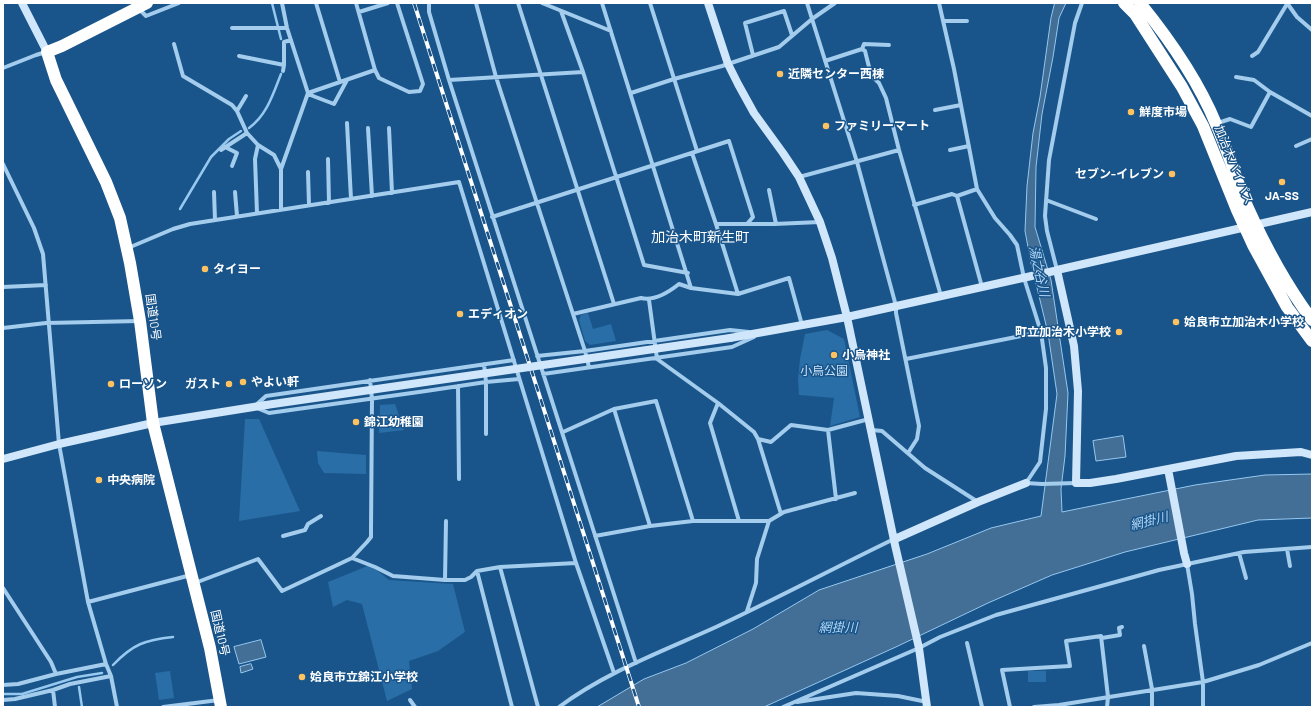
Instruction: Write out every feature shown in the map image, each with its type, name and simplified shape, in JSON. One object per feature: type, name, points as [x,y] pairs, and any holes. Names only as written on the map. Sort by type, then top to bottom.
[{"type":"highway","name":"加治木バイパス","points":[[1124,3],[1135,14],[1182,87],[1203,126],[1245,228],[1287,307],[1312,341]]},
{"type":"highway","name":"加治木バイパス","points":[[1140,3],[1177,52],[1196,84],[1216,123],[1247,206],[1278,269],[1298,302],[1312,320]]},
{"type":"highway","points":[[46,52],[62,46],[139,4]]},
{"type":"highway","name":"国道10号","points":[[46,52],[56,80],[106,182],[120,218],[140,322],[153,423],[210,648],[220,703]]},
{"type":"street","points":[[3,68],[46,52],[22,3]]},
{"type":"street","points":[[139,4],[146,16],[179,3]]},
{"type":"street","points":[[281,209],[281,169],[308,93],[287,28],[282,3]]},
{"type":"street","points":[[316,3],[340,82]]},
{"type":"street","points":[[356,3],[375,70],[379,78],[409,92],[420,91],[423,84],[397,3]]},
{"type":"street","points":[[358,12],[388,3]]},
{"type":"street","points":[[429,3],[429,12],[492,218],[563,432],[636,663]]},
{"type":"street","points":[[429,12],[432,3]]},
{"type":"street","points":[[476,3],[496,77],[589,367]]},
{"type":"street","points":[[518,3],[614,304]]},
{"type":"street","points":[[542,3],[611,31]]},
{"type":"street","points":[[602,3],[688,273],[691,288]]},
{"type":"street","points":[[650,3],[697,151]]},
{"type":"street","points":[[708,3],[728,64],[754,113],[799,177],[820,222],[832,258],[847,317],[895,542],[919,646],[927,705],[898,696],[856,693],[790,704]]},
{"type":"street","points":[[807,3],[857,162],[896,306],[896,313],[919,426],[917,439],[908,453]]},
{"type":"street","points":[[631,93],[779,47],[812,19],[835,3]]},
{"type":"street","points":[[939,3],[977,189],[995,218],[1017,245],[1027,277],[1040,332],[1046,368],[1046,409],[1040,462],[1026,483]]},
{"type":"street","points":[[1072,483],[1078,391],[1074,346],[1047,231],[1045,216],[1049,160],[1075,23],[1082,3]]},
{"type":"street","points":[[1252,56],[1258,52],[1287,3],[1297,16],[1312,30]]},
{"type":"street","points":[[561,11],[583,72],[644,265],[688,273]]},
{"type":"street","points":[[754,55],[745,23],[784,11],[792,35]]},
{"type":"street","points":[[943,21],[967,21]]},
{"type":"street","points":[[232,28],[287,28]]},
{"type":"street","points":[[283,71],[284,42],[291,40]]},
{"type":"street","points":[[174,44],[183,76],[232,105],[237,111],[247,133],[258,145],[274,155],[281,169]]},
{"type":"street","points":[[825,61],[862,49],[864,44],[889,45]]},
{"type":"street","points":[[862,49],[865,51],[872,75],[879,82],[886,98],[914,205],[941,296]]},
{"type":"street","points":[[239,56],[284,65]]},
{"type":"street","points":[[308,93],[375,70]]},
{"type":"street","points":[[449,80],[583,72]]},
{"type":"street","points":[[1236,77],[1254,80],[1270,92],[1312,116]]},
{"type":"street","points":[[308,93],[334,104],[347,80]]},
{"type":"street","points":[[1216,123],[1230,119],[1251,127],[1270,92]]},
{"type":"street","points":[[237,111],[246,96]]},
{"type":"street","points":[[935,110],[961,105]]},
{"type":"street","points":[[347,123],[351,199]]},
{"type":"street","points":[[368,128],[372,196]]},
{"type":"street","points":[[389,128],[392,193]]},
{"type":"street","points":[[232,166],[236,153],[223,149],[247,133]]},
{"type":"street","points":[[1296,146],[1312,139]]},
{"type":"street","points":[[492,218],[729,141],[753,217],[747,224]]},
{"type":"street","points":[[257,213],[255,159],[258,145]]},
{"type":"street","points":[[950,150],[969,146]]},
{"type":"street","points":[[799,177],[899,150]]},
{"type":"street","points":[[692,153],[738,294]]},
{"type":"street","points":[[328,158],[329,203]]},
{"type":"street","points":[[3,164],[34,228],[43,254],[59,444],[88,602],[106,664],[111,676],[117,707]]},
{"type":"street","points":[[308,172],[309,205]]},
{"type":"street","points":[[127,249],[172,229],[190,224],[459,182],[576,563],[614,673]]},
{"type":"street","points":[[914,205],[952,194],[957,196],[977,189]]},
{"type":"street","points":[[769,190],[776,224]]},
{"type":"street","points":[[214,192],[215,220]]},
{"type":"street","points":[[235,192],[237,216]]},
{"type":"street","points":[[957,196],[982,287]]},
{"type":"street","points":[[1046,200],[1096,219]]},
{"type":"street","points":[[3,459],[59,444],[153,423],[803,326],[1056,271],[1312,212]]},
{"type":"street","points":[[716,224],[820,222]]},
{"type":"street","points":[[573,314],[641,298],[649,300],[671,291],[679,284],[691,288],[738,294],[790,278],[803,326]]},
{"type":"street","points":[[3,287],[46,285]]},
{"type":"street","points":[[649,300],[657,358],[718,403],[754,432],[758,439],[781,514]]},
{"type":"street","points":[[3,328],[49,323],[140,322]]},
{"type":"street","points":[[537,356],[585,351],[730,330],[763,333]]},
{"type":"street","points":[[906,360],[1040,332]]},
{"type":"street","points":[[543,374],[732,347],[763,333]]},
{"type":"street","points":[[254,407],[266,396],[514,360]]},
{"type":"street","points":[[484,364],[486,382],[486,434]]},
{"type":"street","points":[[254,407],[268,413],[486,382],[519,379]]},
{"type":"street","points":[[88,602],[193,579],[258,559],[282,591],[352,558],[370,537],[372,399],[370,380]]},
{"type":"street","points":[[458,386],[459,479]]},
{"type":"street","points":[[563,432],[614,409],[656,402],[693,520]]},
{"type":"street","points":[[718,403],[710,423],[739,521]]},
{"type":"street","points":[[614,409],[650,526]]},
{"type":"street","points":[[758,439],[771,442],[791,425],[828,430],[869,419]]},
{"type":"street","points":[[828,430],[836,499]]},
{"type":"street","points":[[872,430],[882,431],[925,468],[978,502]]},
{"type":"street","points":[[559,707],[577,694],[614,673],[978,502],[1026,483],[1090,483],[1236,456],[1301,452],[1312,455]]},
{"type":"street","points":[[1168,469],[1192,594],[1203,682],[1203,707]]},
{"type":"street","points":[[595,536],[693,520],[769,521],[781,514],[855,493]]},
{"type":"street","points":[[283,536],[305,530],[308,524],[321,516]]},
{"type":"street","points":[[445,580],[446,521]]},
{"type":"street","points":[[747,611],[756,584],[757,559],[769,521]]},
{"type":"street","points":[[783,707],[919,646],[996,615],[1159,570],[1239,553],[1312,547]]},
{"type":"street","points":[[1287,549],[1290,566]]},
{"type":"street","points":[[1239,553],[1246,578]]},
{"type":"street","points":[[352,558],[376,567],[393,576],[445,580],[465,580],[471,577],[477,570],[500,567],[576,563]]},
{"type":"street","points":[[500,567],[538,707]]},
{"type":"street","points":[[477,570],[512,707]]},
{"type":"street","points":[[3,588],[51,662],[56,674]]},
{"type":"street","points":[[1010,707],[1002,670],[1070,666],[1066,641],[1120,635],[1119,628],[1122,627]]},
{"type":"street","points":[[1102,638],[1108,696],[1107,707]]},
{"type":"street","points":[[1034,707],[1059,705],[1203,682],[1259,665],[1312,642]]},
{"type":"street","points":[[967,643],[982,707]]},
{"type":"street","points":[[1144,646],[1152,689],[1152,707]]},
{"type":"street","points":[[3,685],[18,684],[56,674],[106,664]]},
{"type":"street","points":[[3,700],[15,699],[53,690],[70,684],[111,676]]},
{"type":"street","points":[[53,690],[55,707]]},
{"type":"street","points":[[410,700],[415,707]]},
{"type":"street","points":[[163,707],[220,703]]},
{"type":"green space","points":[[588,313],[593,329],[611,324],[616,341],[590,345],[585,341],[579,320],[581,315]]},
{"type":"green space","name":"小烏公園","points":[[827,330],[844,339],[860,417],[830,426],[834,398],[799,395],[798,379],[805,334]]},
{"type":"green space","points":[[395,404],[404,430],[379,433],[380,405]]},
{"type":"green space","points":[[245,419],[259,419],[300,511],[239,521]]},
{"type":"green space","points":[[317,451],[366,455],[366,474],[324,473],[318,463]]},
{"type":"green space","points":[[370,565],[389,580],[453,584],[465,632],[438,651],[409,661],[412,689],[387,701],[362,604],[347,600],[333,607],[328,582]]},
{"type":"green space","points":[[170,671],[174,698],[159,700],[155,673]]},
{"type":"green space","points":[[1028,671],[1046,671],[1046,682],[1028,682]]},
{"type":"water","name":"網掛川","points":[[1055,3],[1066,3],[1059,18],[1042,114],[1036,167],[1035,227],[1051,280],[1068,393],[1065,456],[1061,489],[1062,512],[1195,485],[1265,475],[1312,474],[1312,518],[1258,520],[1125,552],[1052,575],[988,603],[764,707],[597,707],[644,679],[686,663],[753,629],[819,590],[927,554],[991,528],[1041,516],[1057,394],[1048,333],[1025,231],[1027,186],[1033,133],[1040,97],[1051,18]]},
{"type":"water","points":[[1123,436],[1126,457],[1096,461],[1093,441]]},
{"type":"water","points":[[261,640],[266,657],[239,664],[234,647]]},
{"type":"water","points":[[251,664],[253,669],[241,673],[240,667]]},
{"type":"waterway","points":[[272,3],[281,39]]},
{"type":"waterway","points":[[249,128],[265,110],[281,74]]},
{"type":"waterway","points":[[180,209],[211,157],[229,139],[241,131]]},
{"type":"waterway","points":[[113,665],[127,652],[140,644],[173,637]]},
{"type":"waterway","points":[[3,694],[22,694],[77,677],[102,673]]},
{"type":"waterway","points":[[79,687],[82,707]]},
{"type":"railway","points":[[414,3],[639,707]]},
{"type":"place","name":"近隣センター西棟","points":[[780,74]]},
{"type":"place","name":"鮮度市場","points":[[1131,112]]},
{"type":"place","name":"ファミリーマート","points":[[826,126]]},
{"type":"place","name":"セブン-イレブン","points":[[1172,174]]},
{"type":"place","name":"JA-SS","points":[[1282,182]]},
{"type":"place","name":"タイヨー","points":[[205,269]]},
{"type":"place","name":"エディオン","points":[[460,314]]},
{"type":"place","name":"姶良市立加治木小学校","points":[[1176,322]]},
{"type":"place","name":"町立加治木小学校","points":[[1119,332]]},
{"type":"place","name":"小烏神社","points":[[834,355]]},
{"type":"place","name":"やよい軒","points":[[243,382]]},
{"type":"place","name":"ローソン","points":[[111,384]]},
{"type":"place","name":"ガスト","points":[[229,384]]},
{"type":"place","name":"錦江幼稚園","points":[[356,422]]},
{"type":"place","name":"中央病院","points":[[99,480]]},
{"type":"place","name":"姶良市立錦江小学校","points":[[302,677]]},
{"type":"district","name":"加治木町新生町","points":[[700,237]]},
{"type":"water label","name":"湯之谷川","points":[[1039,271]]}]
